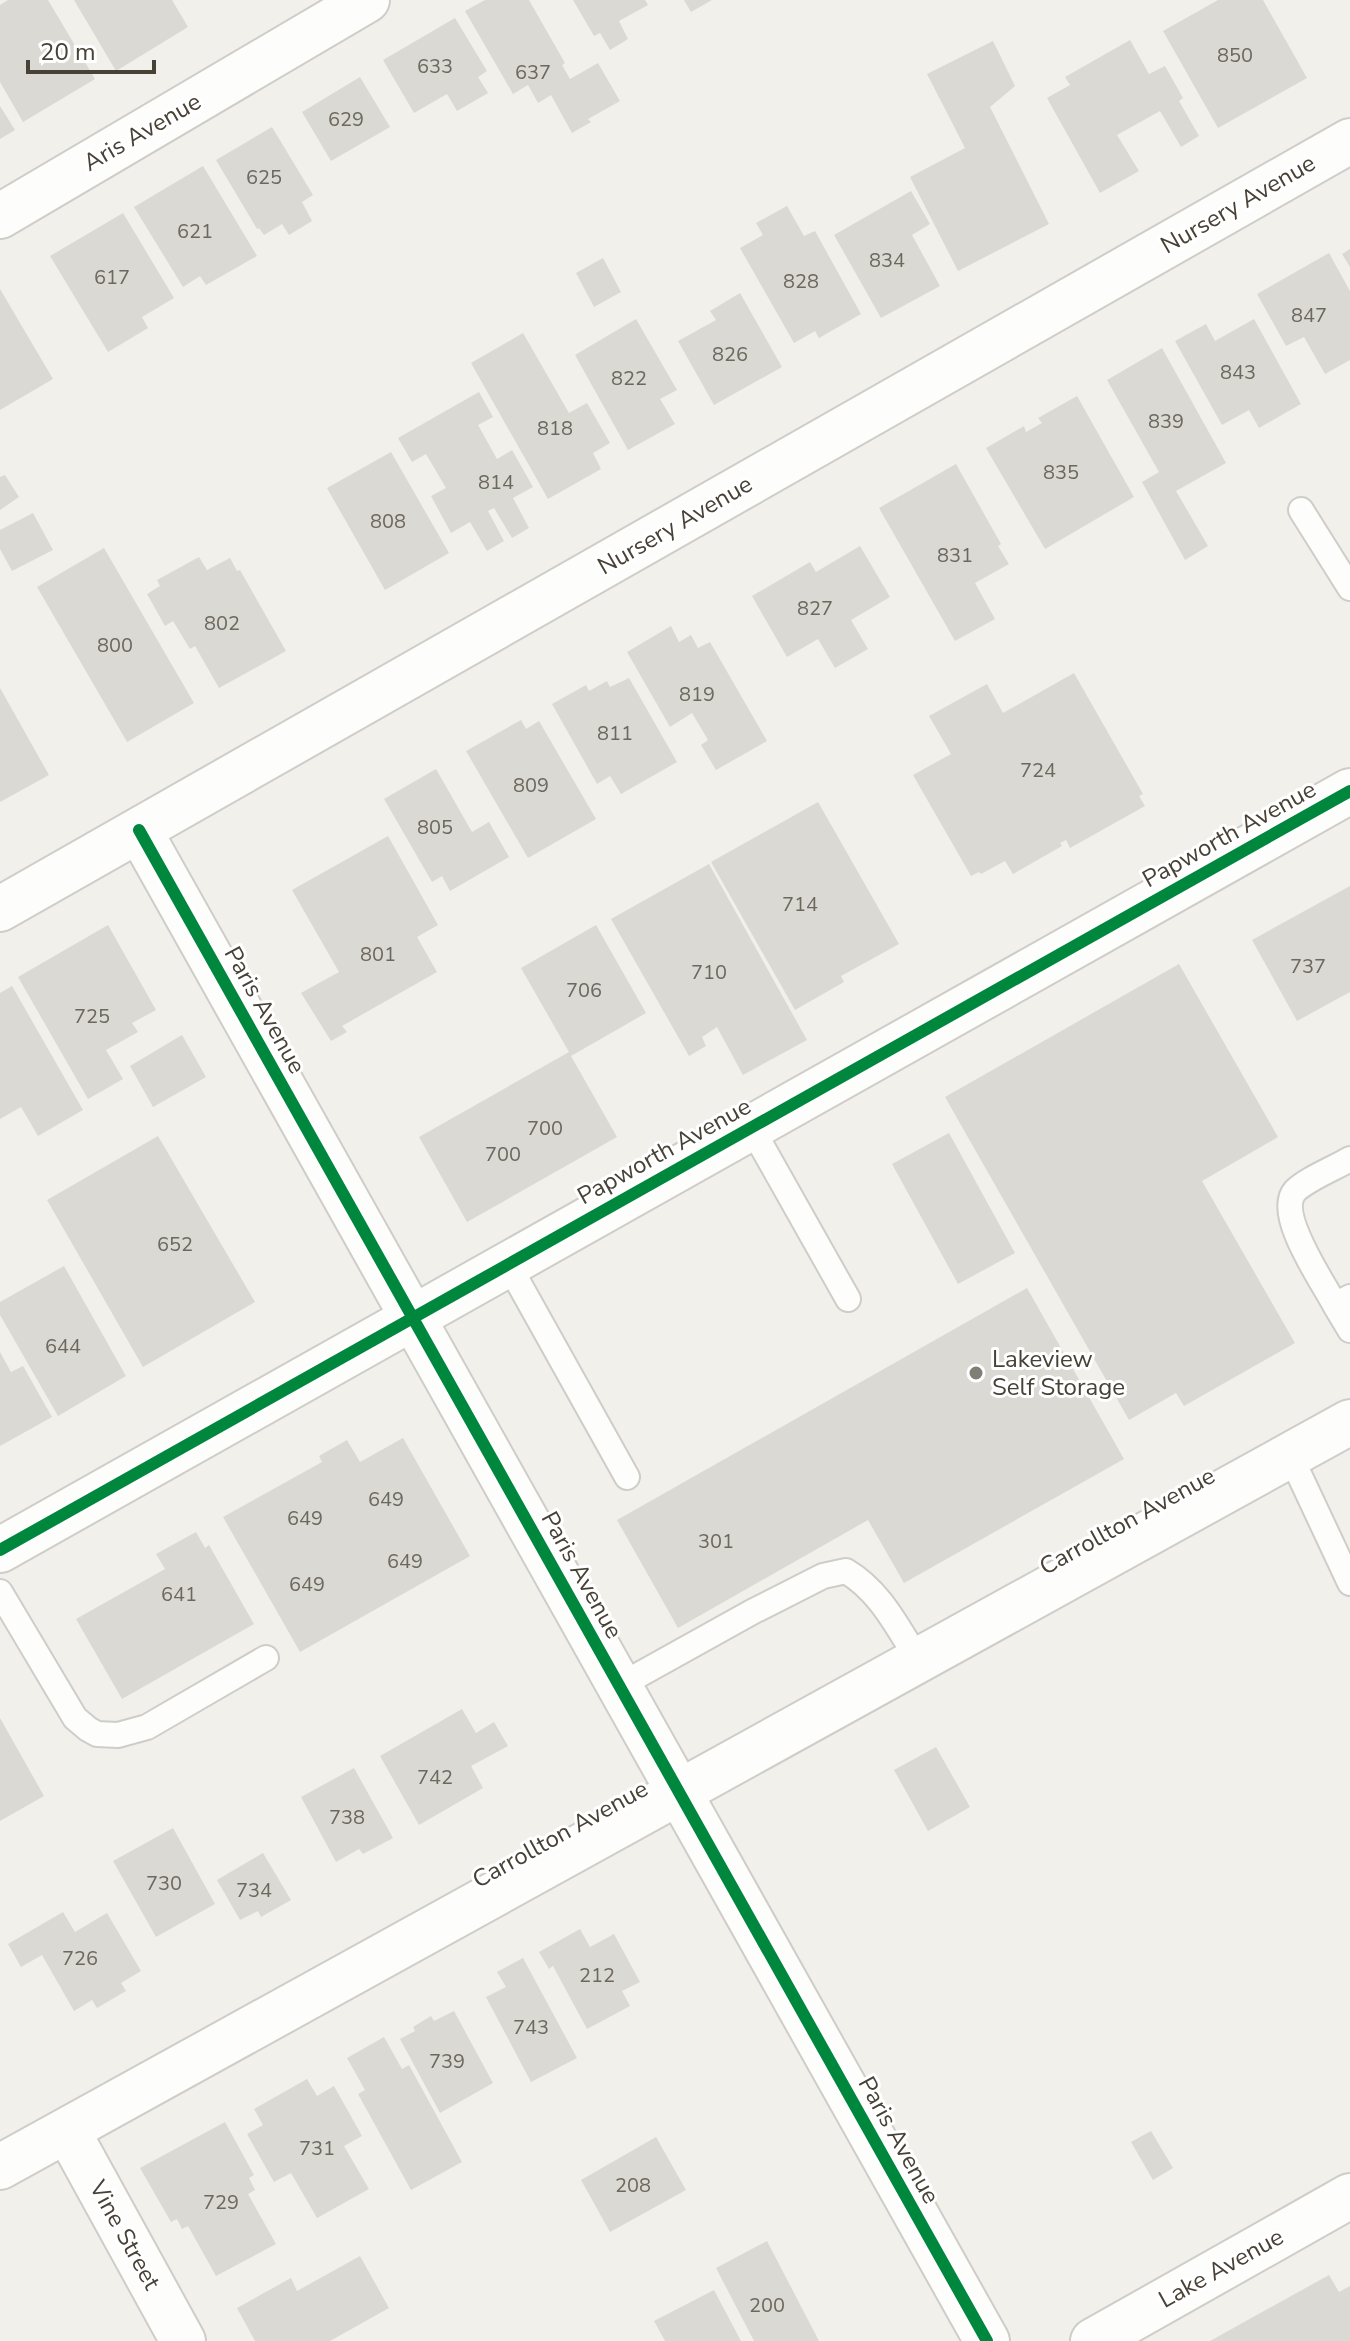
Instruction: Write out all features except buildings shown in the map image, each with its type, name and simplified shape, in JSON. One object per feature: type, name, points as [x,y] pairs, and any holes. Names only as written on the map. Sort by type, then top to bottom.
[{"type":"street","name":"Aris Avenue","points":[[0,216],[367,0]]},
{"type":"street","name":"Nursery Avenue","points":[[0,909],[1350,141]]},
{"type":"street","name":"Papworth Avenue","points":[[0,1550],[1350,791]]},
{"type":"street","name":"Paris Avenue","points":[[139,830],[987,2341]]},
{"type":"street","name":"Carrollton Avenue","points":[[0,2167],[1350,1422]]},
{"type":"street","name":"Vine Street","points":[[67,2130],[183,2341]]},
{"type":"street","name":"Lake Avenue","points":[[1093,2341],[1350,2196]]},
{"type":"lane","points":[[1301,510],[1350,588]]},
{"type":"lane","points":[[751,1127],[848,1299]]},
{"type":"lane","points":[[1350,1159],[1300,1187],[1293,1193],[1289,1205],[1292,1226],[1343,1301],[1350,1330]]},
{"type":"lane","points":[[508,1264],[627,1477]]},
{"type":"lane","points":[[1290,1455],[1342,1543],[1350,1583]]},
{"type":"lane","points":[[619,1686],[823,1576],[846,1571],[864,1582],[883,1604],[919,1661]]},
{"type":"lane","points":[[0,1592],[75,1718],[97,1734],[118,1735],[147,1727],[266,1658]]},
{"type":"cycle path","points":[[0,1550],[1350,791]]},
{"type":"cycle path","points":[[139,830],[987,2341]]},
{"type":"place","name":"Lakeview Self Storage","points":[[976,1373]]}]
